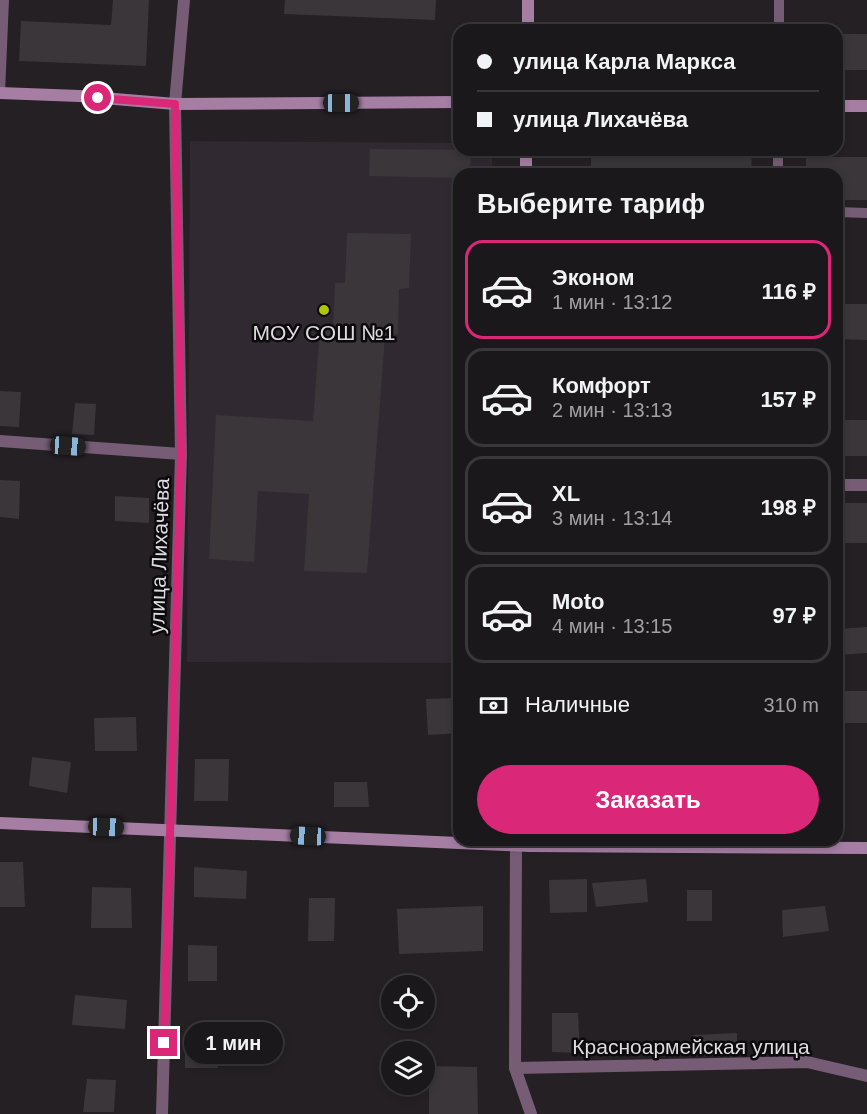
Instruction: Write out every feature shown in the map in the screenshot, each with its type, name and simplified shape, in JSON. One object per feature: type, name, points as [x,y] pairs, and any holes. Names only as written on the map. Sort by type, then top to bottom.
[{"type":"street","name":"улица Лихачёва","points":[[162,1114],[181,454],[175,104],[184,0]]},
{"type":"street","points":[[528,0],[528,24]]},
{"type":"street","points":[[0,93],[79,96],[175,104],[453,102]]},
{"type":"street","points":[[843,106],[867,106]]},
{"type":"street","points":[[0,441],[181,454]]},
{"type":"street","points":[[843,485],[867,485]]},
{"type":"street","points":[[0,823],[453,843]]},
{"type":"street","points":[[516,846],[514,1068],[531,1114]]},
{"type":"street","points":[[732,846],[867,848]]},
{"type":"street","name":"Красноармейская улица","points":[[514,1068],[807,1062],[867,1076]]},
{"type":"lane","points":[[0,93],[4,0]]},
{"type":"lane","points":[[779,0],[779,24]]},
{"type":"lane","points":[[843,212],[867,213]]},
{"type":"shaded area","name":"МОУ СОШ №1","points":[[190,141],[453,143],[453,156],[492,156],[492,168],[453,168],[453,663],[187,662]]},
{"type":"building","points":[[113,0],[149,0],[146,66],[19,61],[21,21],[111,25]]},
{"type":"building","points":[[285,0],[436,0],[435,20],[284,14]]},
{"type":"building","points":[[591,23],[756,23],[756,24]]},
{"type":"building","points":[[843,34],[867,34],[867,70],[843,70]]},
{"type":"building","points":[[370,149],[453,150],[453,156],[471,156],[470,168],[453,168],[453,178],[369,176]]},
{"type":"building","points":[[591,156],[752,156],[751,168],[591,168]]},
{"type":"building","points":[[806,157],[867,157],[867,200],[843,200],[843,168],[806,168]]},
{"type":"building","points":[[347,233],[411,234],[409,288],[399,289],[398,334],[385,336],[367,573],[304,571],[309,494],[258,491],[254,562],[209,559],[216,415],[313,421],[320,329],[333,329],[335,283],[345,283]]},
{"type":"building","points":[[843,304],[867,304],[867,340],[843,339]]},
{"type":"building","points":[[0,391],[21,392],[19,427],[0,426]]},
{"type":"building","points":[[75,403],[96,404],[94,435],[72,434]]},
{"type":"building","points":[[843,420],[867,420],[867,456],[843,456]]},
{"type":"building","points":[[0,480],[20,481],[19,519],[0,517]]},
{"type":"building","points":[[115,496],[149,498],[149,523],[115,521]]},
{"type":"building","points":[[843,503],[867,503],[867,543],[843,543]]},
{"type":"building","points":[[867,627],[867,653],[843,655],[843,629]]},
{"type":"building","points":[[843,691],[867,691],[867,723],[843,723]]},
{"type":"building","points":[[453,698],[453,733],[428,735],[426,699]]},
{"type":"building","points":[[136,717],[137,751],[95,751],[94,718]]},
{"type":"building","points":[[32,757],[71,762],[67,793],[29,786]]},
{"type":"building","points":[[195,759],[229,759],[228,801],[194,801]]},
{"type":"building","points":[[334,782],[367,782],[369,807],[334,807]]},
{"type":"building","points":[[0,862],[23,862],[25,907],[0,907]]},
{"type":"building","points":[[194,867],[247,871],[246,899],[194,897]]},
{"type":"building","points":[[587,879],[587,912],[550,913],[549,880]]},
{"type":"building","points":[[646,879],[648,902],[596,907],[592,883]]},
{"type":"building","points":[[92,887],[131,888],[132,928],[91,928]]},
{"type":"building","points":[[687,890],[712,890],[712,921],[687,921]]},
{"type":"building","points":[[309,898],[335,898],[334,941],[308,941]]},
{"type":"building","points":[[483,906],[483,951],[399,954],[397,909]]},
{"type":"building","points":[[825,906],[829,931],[783,937],[782,910]]},
{"type":"building","points":[[188,945],[217,946],[217,981],[188,981]]},
{"type":"building","points":[[75,995],[127,1000],[125,1029],[72,1025]]},
{"type":"building","points":[[552,1013],[578,1013],[580,1053],[552,1052]]},
{"type":"building","points":[[737,1033],[737,1056],[692,1056],[693,1035]]},
{"type":"building","points":[[185,1046],[218,1046],[218,1068],[185,1068]]},
{"type":"building","points":[[435,1066],[477,1067],[478,1114],[429,1114],[429,1095],[435,1095]]},
{"type":"building","points":[[87,1079],[116,1080],[114,1112],[83,1112]]},
{"type":"place","name":"МОУ СОШ №1","points":[[324,310]]},
{"type":"route","points":[[98,98],[175,104],[181,454],[164,1043]]}]
